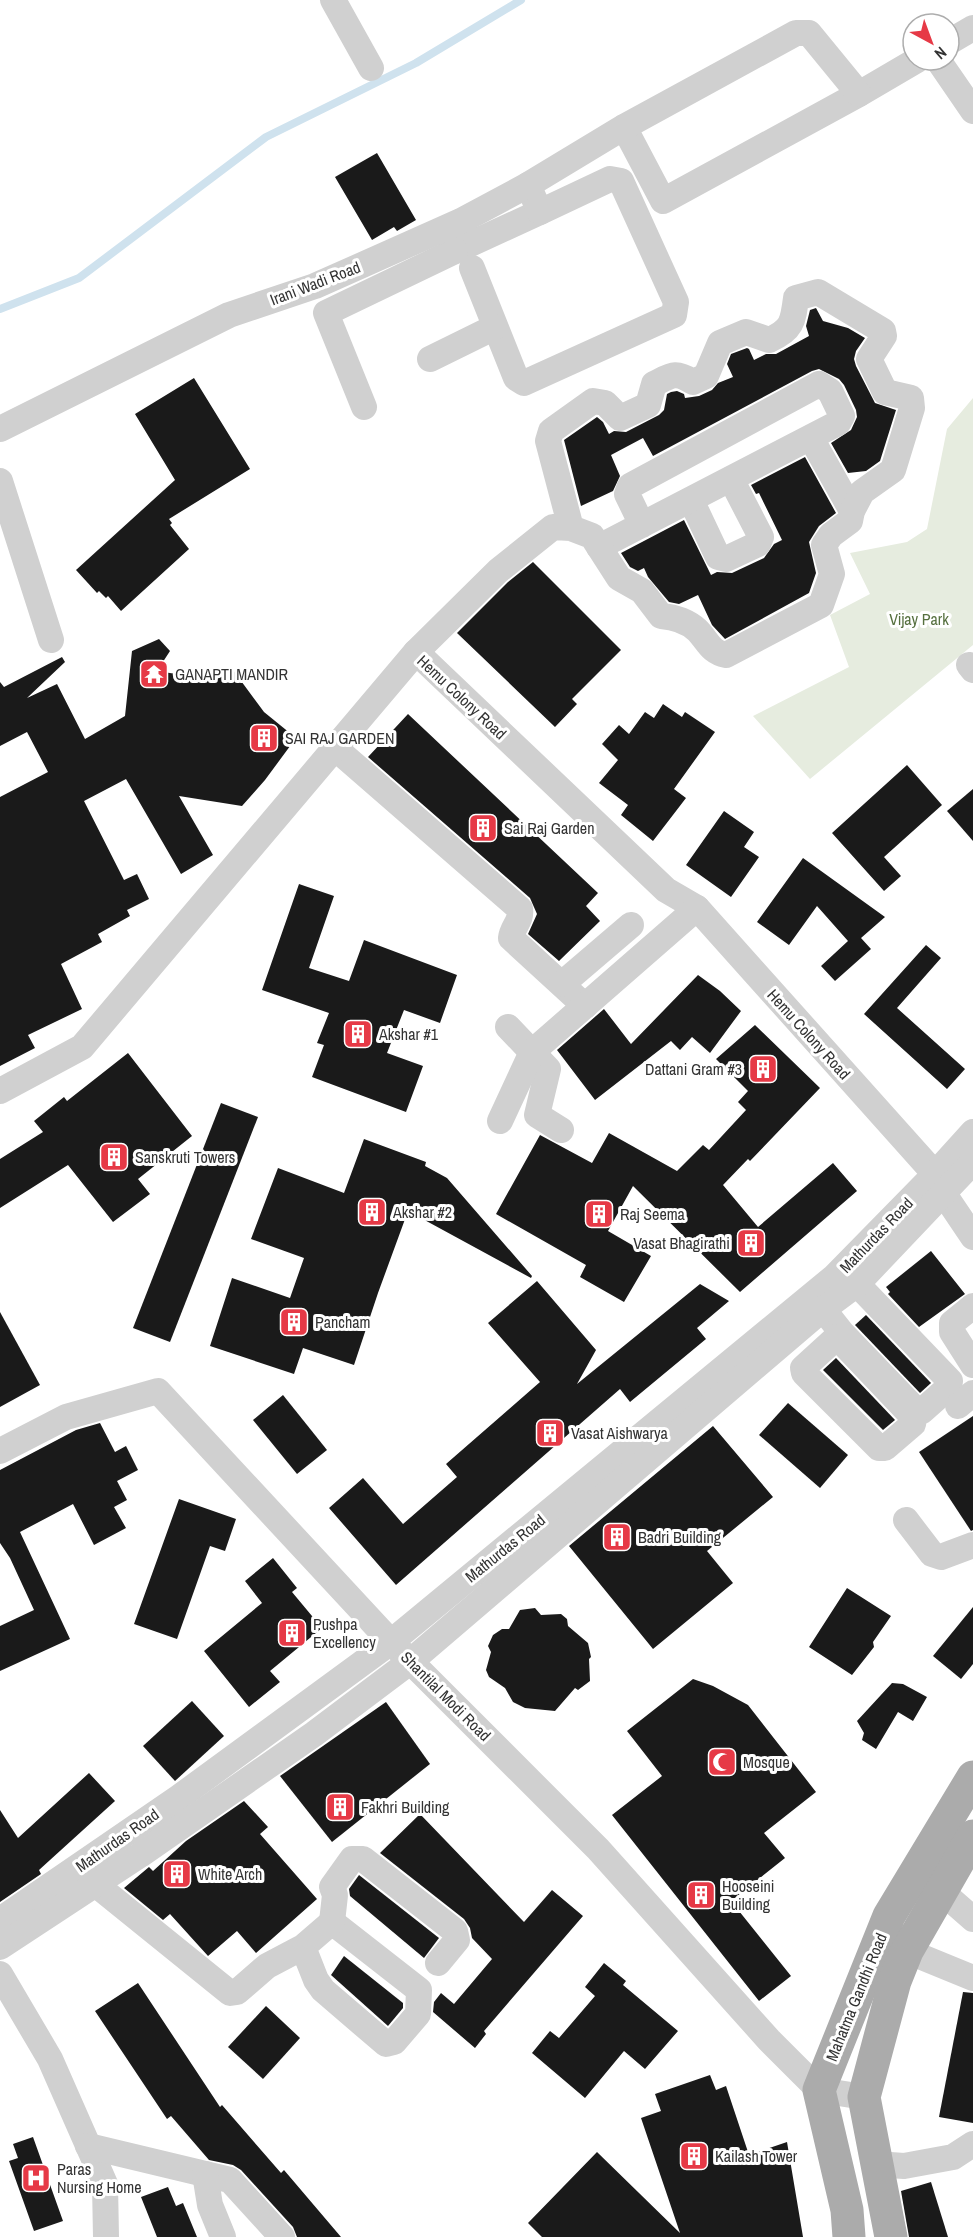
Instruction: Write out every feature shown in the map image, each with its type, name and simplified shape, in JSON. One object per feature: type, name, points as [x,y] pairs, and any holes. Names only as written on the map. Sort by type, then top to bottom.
[{"type":"main road","name":"Mahatma Gandhi Road","points":[[819,2090],[890,1916],[951,1810],[973,1777]]},
{"type":"main road","name":"Mahatma Gandhi Road","points":[[891,2237],[864,2097],[895,1981],[907,1951],[973,1836]]},
{"type":"main road","points":[[819,2090],[847,2210],[849,2237]]},
{"type":"street","points":[[333,0],[371,68]]},
{"type":"street","name":"Irani Wadi Road","points":[[0,429],[229,315],[315,285],[457,249],[528,185],[624,127],[796,33],[809,33],[860,94]]},
{"type":"street","points":[[624,127],[663,201],[901,70]]},
{"type":"street","points":[[946,72],[973,111]]},
{"type":"street","points":[[326,313],[457,249],[610,179],[621,181],[676,302],[674,315],[524,382],[516,378],[495,327],[457,249]]},
{"type":"street","points":[[528,185],[540,212]]},
{"type":"street","points":[[315,285],[364,407]]},
{"type":"street","points":[[416,652],[498,571],[553,527],[571,528],[592,536],[619,578],[642,591],[661,616],[676,618],[696,629],[717,653],[726,655],[821,605],[832,573],[824,545],[831,535],[850,521],[852,511],[862,492],[893,470],[912,408],[911,398],[885,392],[869,359],[885,336],[883,330],[818,292],[796,298],[793,318],[786,333],[769,340],[746,332],[720,343],[706,376],[693,382],[681,375],[673,375],[654,384],[648,405],[620,418],[605,403],[593,401],[551,431],[548,441],[571,528]]},
{"type":"street","points":[[430,359],[495,327]]},
{"type":"street","points":[[599,547],[691,500],[730,479],[811,438],[838,423],[842,416],[830,391],[819,384],[630,486],[627,494],[642,525]]},
{"type":"street","points":[[811,438],[852,511]]},
{"type":"street","points":[[691,500],[718,557],[726,559],[758,544],[761,537],[730,479]]},
{"type":"street","points":[[0,481],[51,640]]},
{"type":"street","name":"Hemu Colony Road","points":[[0,1091],[81,1047],[416,652],[666,890],[697,908],[939,1184]]},
{"type":"street","points":[[335,748],[520,909],[521,917],[511,938],[585,1006]]},
{"type":"street","points":[[500,1121],[532,1052],[697,908]]},
{"type":"street","points":[[562,984],[631,925]]},
{"type":"street","points":[[508,1027],[548,1069],[537,1115],[561,1130]]},
{"type":"street","name":"Mathurdas Road","points":[[0,1920],[86,1877],[178,1798],[391,1642],[834,1277],[939,1184],[973,1132]]},
{"type":"street","points":[[0,1947],[86,1877],[140,1855],[314,1734],[411,1661],[820,1311],[861,1279],[939,1184],[973,1162]]},
{"type":"street","points":[[939,1184],[973,1237]]},
{"type":"street","points":[[820,1311],[917,1411],[922,1412],[949,1387],[950,1381],[861,1279]]},
{"type":"street","points":[[861,1279],[910,1329]]},
{"type":"street","points":[[973,1306],[952,1323],[952,1332],[973,1365]]},
{"type":"street","points":[[820,1311],[837,1337]]},
{"type":"street","name":"Shantilal Modi Road","points":[[0,1451],[66,1417],[158,1391],[391,1642],[598,1849],[769,2040],[819,2090]]},
{"type":"street","points":[[906,1520],[932,1554],[941,1557],[973,1545]]},
{"type":"street","points":[[86,1877],[230,1993],[237,1992],[267,1966],[303,1947],[332,1922],[335,1895],[332,1887],[352,1859],[363,1859],[455,1931],[458,1940],[438,1963]]},
{"type":"street","points":[[941,1892],[973,1919]]},
{"type":"street","points":[[303,1947],[316,1980],[323,1990],[386,2044],[394,2042],[418,2014],[419,1990],[332,1922]]},
{"type":"street","points":[[907,1951],[973,1978]]},
{"type":"street","points":[[0,1974],[50,2059],[105,2184],[106,2237]]},
{"type":"street","points":[[819,2090],[864,2097]]},
{"type":"street","points":[[876,2164],[904,2166],[953,2157],[973,2144]]},
{"type":"street","points":[[88,2146],[230,2180],[282,2237]]},
{"type":"street","points":[[205,2174],[210,2205],[223,2237]]},
{"type":"green space","name":"Vijay Park","points":[[973,398],[973,645],[810,779],[753,716],[849,667],[830,615],[870,594],[850,553],[907,542],[927,529],[947,429]]},
{"type":"building","points":[[377,153],[416,220],[397,231],[394,227],[372,240],[335,177]]},
{"type":"building","points":[[816,308],[823,321],[848,328],[865,338],[856,351],[854,359],[856,366],[875,403],[896,410],[880,461],[866,471],[848,473],[831,443],[851,430],[857,417],[856,410],[839,379],[819,369],[653,456],[643,438],[611,455],[620,476],[613,491],[581,506],[564,440],[597,417],[603,422],[609,434],[614,431],[626,432],[659,415],[664,410],[667,394],[671,392],[677,391],[684,394],[685,398],[699,396],[712,390],[718,383],[733,377],[727,364],[731,354],[747,348],[754,360],[766,354],[776,354],[809,336],[806,326],[810,310]]},
{"type":"building","points":[[194,378],[250,469],[169,519],[172,523],[170,525],[189,549],[121,611],[108,596],[106,598],[99,591],[97,593],[76,570],[175,480],[135,414]]},
{"type":"building","points":[[805,457],[836,513],[819,526],[809,542],[816,573],[809,593],[725,639],[712,625],[698,595],[679,604],[669,602],[648,577],[644,568],[638,571],[630,567],[621,553],[684,520],[711,575],[717,572],[732,573],[764,558],[774,544],[782,540],[759,493],[756,494],[751,485]]},
{"type":"building","points":[[533,562],[621,650],[572,699],[577,704],[555,727],[457,633],[508,582]]},
{"type":"building","points":[[159,639],[170,651],[157,671],[215,680],[233,670],[264,712],[296,738],[265,780],[242,806],[179,796],[213,855],[181,874],[126,779],[84,801],[124,880],[137,874],[149,899],[127,910],[130,916],[98,934],[102,942],[61,964],[82,1009],[28,1035],[35,1048],[0,1066],[0,797],[48,772],[27,732],[0,746],[0,682],[4,687],[62,657],[65,662],[27,698],[57,684],[85,739],[125,716],[132,651]]},
{"type":"building","points":[[663,704],[682,717],[685,712],[715,732],[674,789],[686,798],[653,841],[621,815],[628,805],[599,783],[618,760],[602,744],[619,725],[629,734],[645,712],[654,718]]},
{"type":"building","name":"Sai Raj Garden","points":[[408,714],[598,893],[586,906],[600,921],[559,961],[528,934],[537,914],[530,898],[368,757]]},
{"type":"building","points":[[907,765],[942,805],[884,857],[901,876],[884,891],[832,833]]},
{"type":"building","points":[[973,789],[973,841],[947,811]]},
{"type":"building","points":[[724,811],[754,832],[744,847],[759,857],[731,897],[686,865]]},
{"type":"building","points":[[803,858],[885,917],[861,938],[871,949],[835,981],[821,966],[848,941],[817,906],[789,945],[757,922]]},
{"type":"building","name":"Akshar #1","points":[[299,884],[334,896],[309,968],[349,981],[364,940],[457,975],[440,1023],[404,1010],[387,1053],[423,1066],[406,1112],[312,1077],[324,1045],[317,1043],[329,1013],[262,990]]},
{"type":"building","points":[[926,945],[941,958],[897,1008],[965,1069],[947,1089],[864,1014]]},
{"type":"building","points":[[698,975],[720,991],[741,1011],[710,1053],[692,1037],[680,1050],[671,1041],[595,1100],[557,1050],[604,1009],[631,1044]]},
{"type":"building","points":[[755,1025],[820,1088],[750,1161],[748,1159],[723,1185],[758,1227],[833,1163],[857,1191],[740,1292],[633,1186],[608,1231],[651,1256],[624,1302],[580,1277],[586,1265],[496,1214],[540,1135],[592,1163],[609,1133],[677,1171],[703,1145],[709,1150],[746,1110],[738,1102],[748,1091],[716,1059]]},
{"type":"building","name":"Sanskruti Towers","points":[[128,1053],[192,1136],[138,1179],[150,1194],[113,1222],[68,1165],[0,1208],[0,1159],[43,1132],[34,1121],[64,1097],[67,1101]]},
{"type":"building","points":[[221,1103],[258,1117],[170,1342],[133,1328]]},
{"type":"building","points":[[364,1139],[426,1162],[425,1166],[447,1178],[532,1276],[531,1278],[408,1211],[354,1365],[303,1348],[294,1374],[210,1346],[232,1278],[290,1298],[304,1258],[251,1239],[278,1168],[344,1193]]},
{"type":"building","points":[[931,1251],[965,1294],[919,1327],[888,1294],[890,1292],[886,1287]]},
{"type":"building","name":"Vasat Aishwarya","points":[[537,1281],[596,1350],[577,1384],[700,1284],[729,1301],[697,1328],[706,1339],[630,1402],[620,1389],[396,1585],[329,1508],[363,1478],[403,1524],[457,1477],[446,1464],[540,1382],[488,1323]]},
{"type":"building","points":[[0,1312],[40,1385],[0,1407]]},
{"type":"building","points":[[866,1315],[931,1383],[920,1393],[855,1325]]},
{"type":"building","points":[[836,1358],[895,1420],[883,1430],[823,1370]]},
{"type":"building","points":[[283,1395],[327,1450],[297,1474],[253,1420]]},
{"type":"building","points":[[788,1403],[848,1455],[820,1488],[759,1435]]},
{"type":"building","points":[[973,1416],[973,1530],[971,1531],[919,1452]]},
{"type":"building","points":[[100,1423],[115,1452],[126,1446],[138,1470],[117,1481],[127,1500],[114,1507],[126,1528],[94,1545],[73,1504],[20,1532],[70,1639],[0,1671],[0,1626],[34,1610],[10,1558],[0,1543],[0,1470],[76,1430]]},
{"type":"building","name":"Badri Building","points":[[713,1426],[773,1497],[707,1551],[733,1583],[653,1649],[569,1546]]},
{"type":"building","points":[[179,1499],[236,1519],[225,1551],[210,1546],[177,1639],[134,1624]]},
{"type":"building","name":"Pushpa Excellency","points":[[273,1558],[297,1588],[292,1592],[322,1628],[270,1671],[280,1682],[249,1707],[204,1651],[262,1603],[245,1581]]},
{"type":"building","points":[[847,1588],[891,1616],[873,1642],[874,1647],[852,1675],[809,1647]]},
{"type":"building","points":[[973,1607],[973,1664],[961,1679],[933,1656]]},
{"type":"building","points":[[535,1608],[541,1615],[561,1614],[567,1619],[568,1626],[588,1643],[591,1657],[589,1659],[590,1681],[578,1690],[575,1688],[555,1711],[525,1708],[513,1702],[505,1688],[489,1677],[486,1670],[491,1652],[488,1646],[493,1635],[502,1629],[509,1629],[520,1610]]},
{"type":"building","points":[[693,1679],[713,1686],[748,1705],[816,1792],[764,1833],[785,1858],[731,1901],[791,1976],[759,2001],[612,1815],[662,1776],[627,1731]]},
{"type":"building","points":[[892,1683],[903,1684],[927,1697],[913,1721],[898,1712],[876,1749],[862,1740],[864,1733],[857,1721]]},
{"type":"building","points":[[192,1701],[224,1736],[175,1781],[143,1746]]},
{"type":"building","name":"Fakhri Building","points":[[386,1702],[430,1764],[332,1842],[280,1776]]},
{"type":"building","points":[[89,1773],[115,1801],[39,1870],[41,1874],[0,1902],[0,1810],[18,1838]]},
{"type":"building","name":"White Arch","points":[[244,1801],[268,1827],[260,1834],[317,1899],[256,1953],[237,1931],[208,1956],[170,1914],[163,1920],[124,1888],[149,1867],[153,1871],[186,1841]]},
{"type":"building","points":[[420,1814],[524,1922],[552,1890],[583,1916],[484,2031],[486,2034],[475,2048],[433,2012],[434,2002],[441,1993],[454,2004],[492,1959],[472,1938],[470,1928],[464,1919],[380,1853]]},
{"type":"building","points":[[359,1875],[439,1938],[424,1958],[350,1896],[349,1889]]},
{"type":"building","points":[[344,1956],[403,2003],[403,2008],[388,2026],[331,1975]]},
{"type":"building","points":[[604,1963],[626,1981],[623,1985],[678,2031],[645,2069],[624,2051],[585,2098],[532,2053],[550,2031],[559,2038],[595,1996],[585,1987]]},
{"type":"building","points":[[138,1983],[220,2107],[222,2105],[281,2173],[284,2170],[341,2237],[297,2237],[293,2227],[241,2170],[233,2165],[209,2160],[171,2116],[167,2119],[95,2011]]},
{"type":"building","points":[[963,1992],[973,1993],[973,2123],[939,2117]]},
{"type":"building","points":[[266,2006],[300,2038],[263,2079],[228,2047]]},
{"type":"building","name":"Kailash Tower","points":[[710,2075],[716,2090],[726,2086],[749,2155],[787,2142],[803,2237],[542,2237],[528,2223],[597,2152],[680,2233],[641,2118],[661,2111],[655,2094]]},
{"type":"building","points":[[33,2137],[63,2221],[34,2231],[9,2161],[18,2158],[13,2144]]},
{"type":"building","points":[[931,2182],[948,2237],[909,2237],[901,2191]]},
{"type":"building","points":[[168,2187],[176,2206],[183,2203],[197,2237],[157,2237],[141,2197]]},
{"type":"waterway","points":[[0,309],[79,278],[266,137],[416,63],[521,0]]},
{"type":"place","name":"GANAPTI MANDIR","points":[[154,674]]},
{"type":"place","name":"SAI RAJ GARDEN","points":[[264,738]]},
{"type":"place","name":"Sai Raj Garden","points":[[483,828]]},
{"type":"place","name":"Akshar #1","points":[[358,1034]]},
{"type":"place","name":"Dattani Gram #3","points":[[763,1069]]},
{"type":"place","name":"Sanskruti Towers","points":[[114,1157]]},
{"type":"place","name":"Akshar #2","points":[[372,1212]]},
{"type":"place","name":"Raj Seema","points":[[599,1214]]},
{"type":"place","name":"Vasat Bhagirathi","points":[[751,1243]]},
{"type":"place","name":"Pancham","points":[[294,1322]]},
{"type":"place","name":"Vasat Aishwarya","points":[[550,1433]]},
{"type":"place","name":"Badri Building","points":[[617,1537]]},
{"type":"place","name":"Pushpa Excellency","points":[[292,1633]]},
{"type":"place","name":"Mosque","points":[[722,1762]]},
{"type":"place","name":"Fakhri Building","points":[[340,1807]]},
{"type":"place","name":"White Arch","points":[[177,1874]]},
{"type":"place","name":"Hooseini Building","points":[[701,1895]]},
{"type":"place","name":"Kailash Tower","points":[[694,2156]]},
{"type":"place","name":"Paras Nursing Home","points":[[36,2178]]}]
